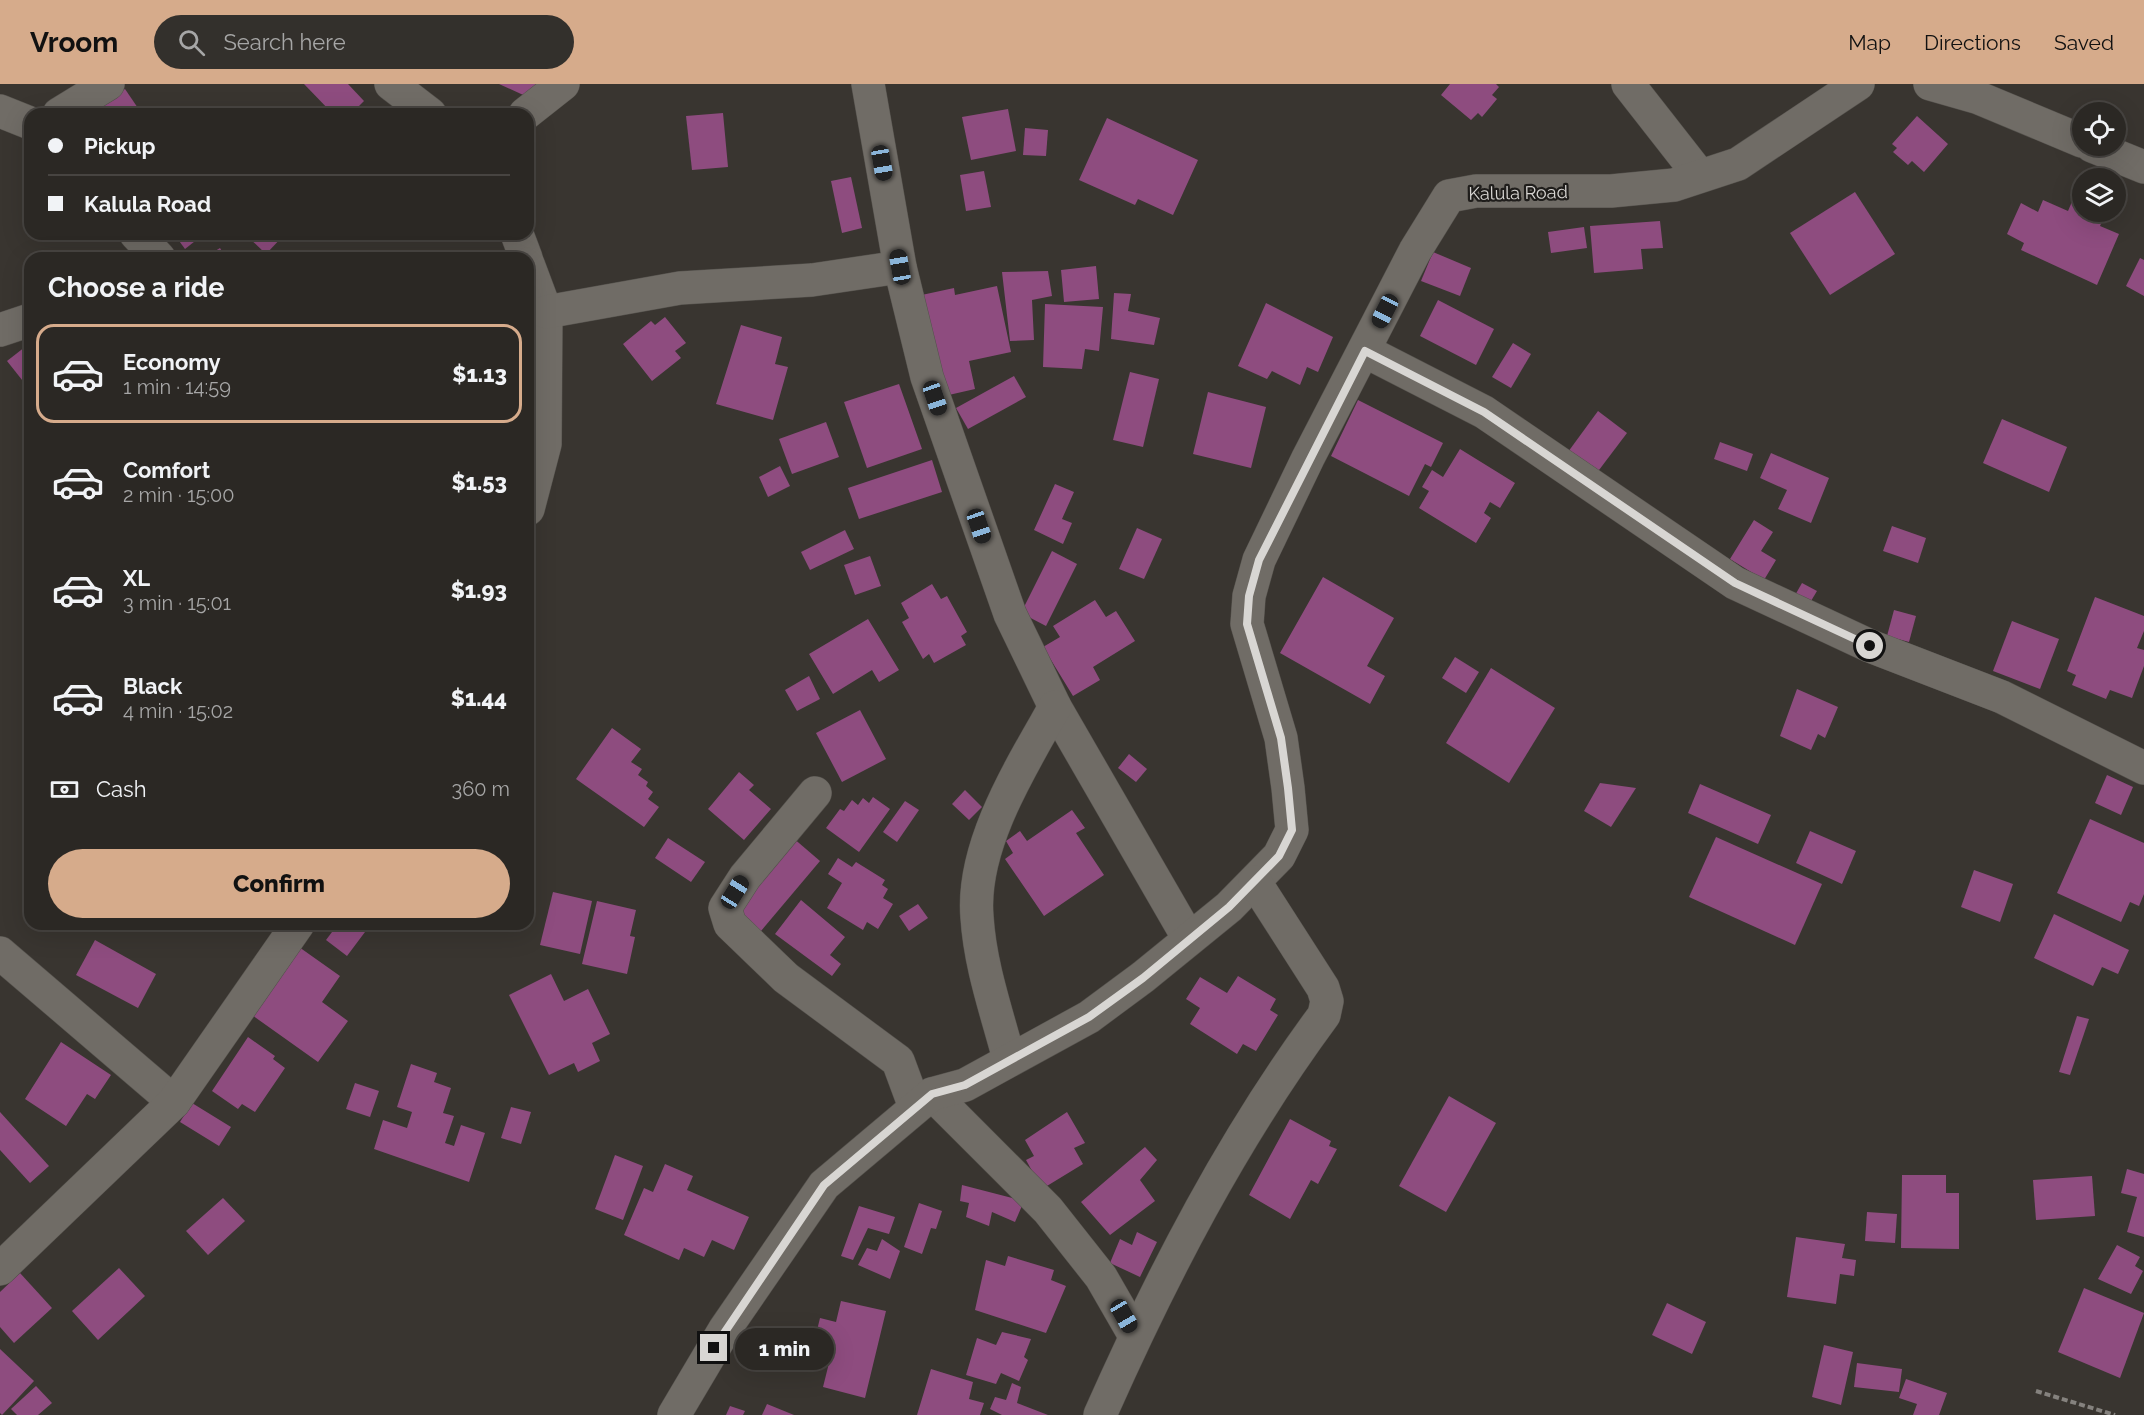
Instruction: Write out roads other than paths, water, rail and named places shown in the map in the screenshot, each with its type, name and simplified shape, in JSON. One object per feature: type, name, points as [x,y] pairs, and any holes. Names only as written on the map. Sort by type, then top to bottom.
[{"type":"street","points":[[69,108],[108,84]]},
{"type":"street","points":[[391,84],[422,108]]},
{"type":"street","points":[[533,108],[563,84]]},
{"type":"street","points":[[868,84],[900,267],[927,377],[1011,614],[1056,707],[1190,939]]},
{"type":"street","points":[[1628,84],[1700,176]]},
{"type":"street","name":"Kalula Road","points":[[674,1415],[725,1329],[824,1185],[924,1100],[965,1085],[1089,1017],[1190,939],[1255,882],[1279,856],[1292,830],[1281,738],[1247,624],[1249,596],[1264,549],[1415,251],[1449,196],[1476,191],[1611,191],[1674,185],[1738,164],[1858,84]]},
{"type":"street","points":[[1930,84],[1979,98],[2072,137]]},
{"type":"street","points":[[0,111],[24,121]]},
{"type":"street","points":[[2117,156],[2144,167]]},
{"type":"street","points":[[546,312],[680,288],[812,280],[900,267]]},
{"type":"street","points":[[534,280],[546,312],[545,444],[534,483]]},
{"type":"street","points":[[0,330],[24,322]]},
{"type":"street","points":[[1365,351],[1484,412],[1735,583],[1870,646],[2002,697],[2144,768]]},
{"type":"street","points":[[1009,1059],[984,964],[976,917],[978,879],[996,821],[1056,707]]},
{"type":"street","points":[[815,793],[745,877],[725,908],[730,924],[786,978],[898,1061],[924,1100],[1048,1210],[1101,1277],[1135,1336]]},
{"type":"street","points":[[1100,1415],[1135,1336],[1205,1201],[1252,1120],[1324,1015],[1327,1001],[1323,988],[1255,882]]},
{"type":"street","points":[[0,1269],[174,1102],[294,930]]},
{"type":"street","points":[[0,953],[174,1102]]}]
